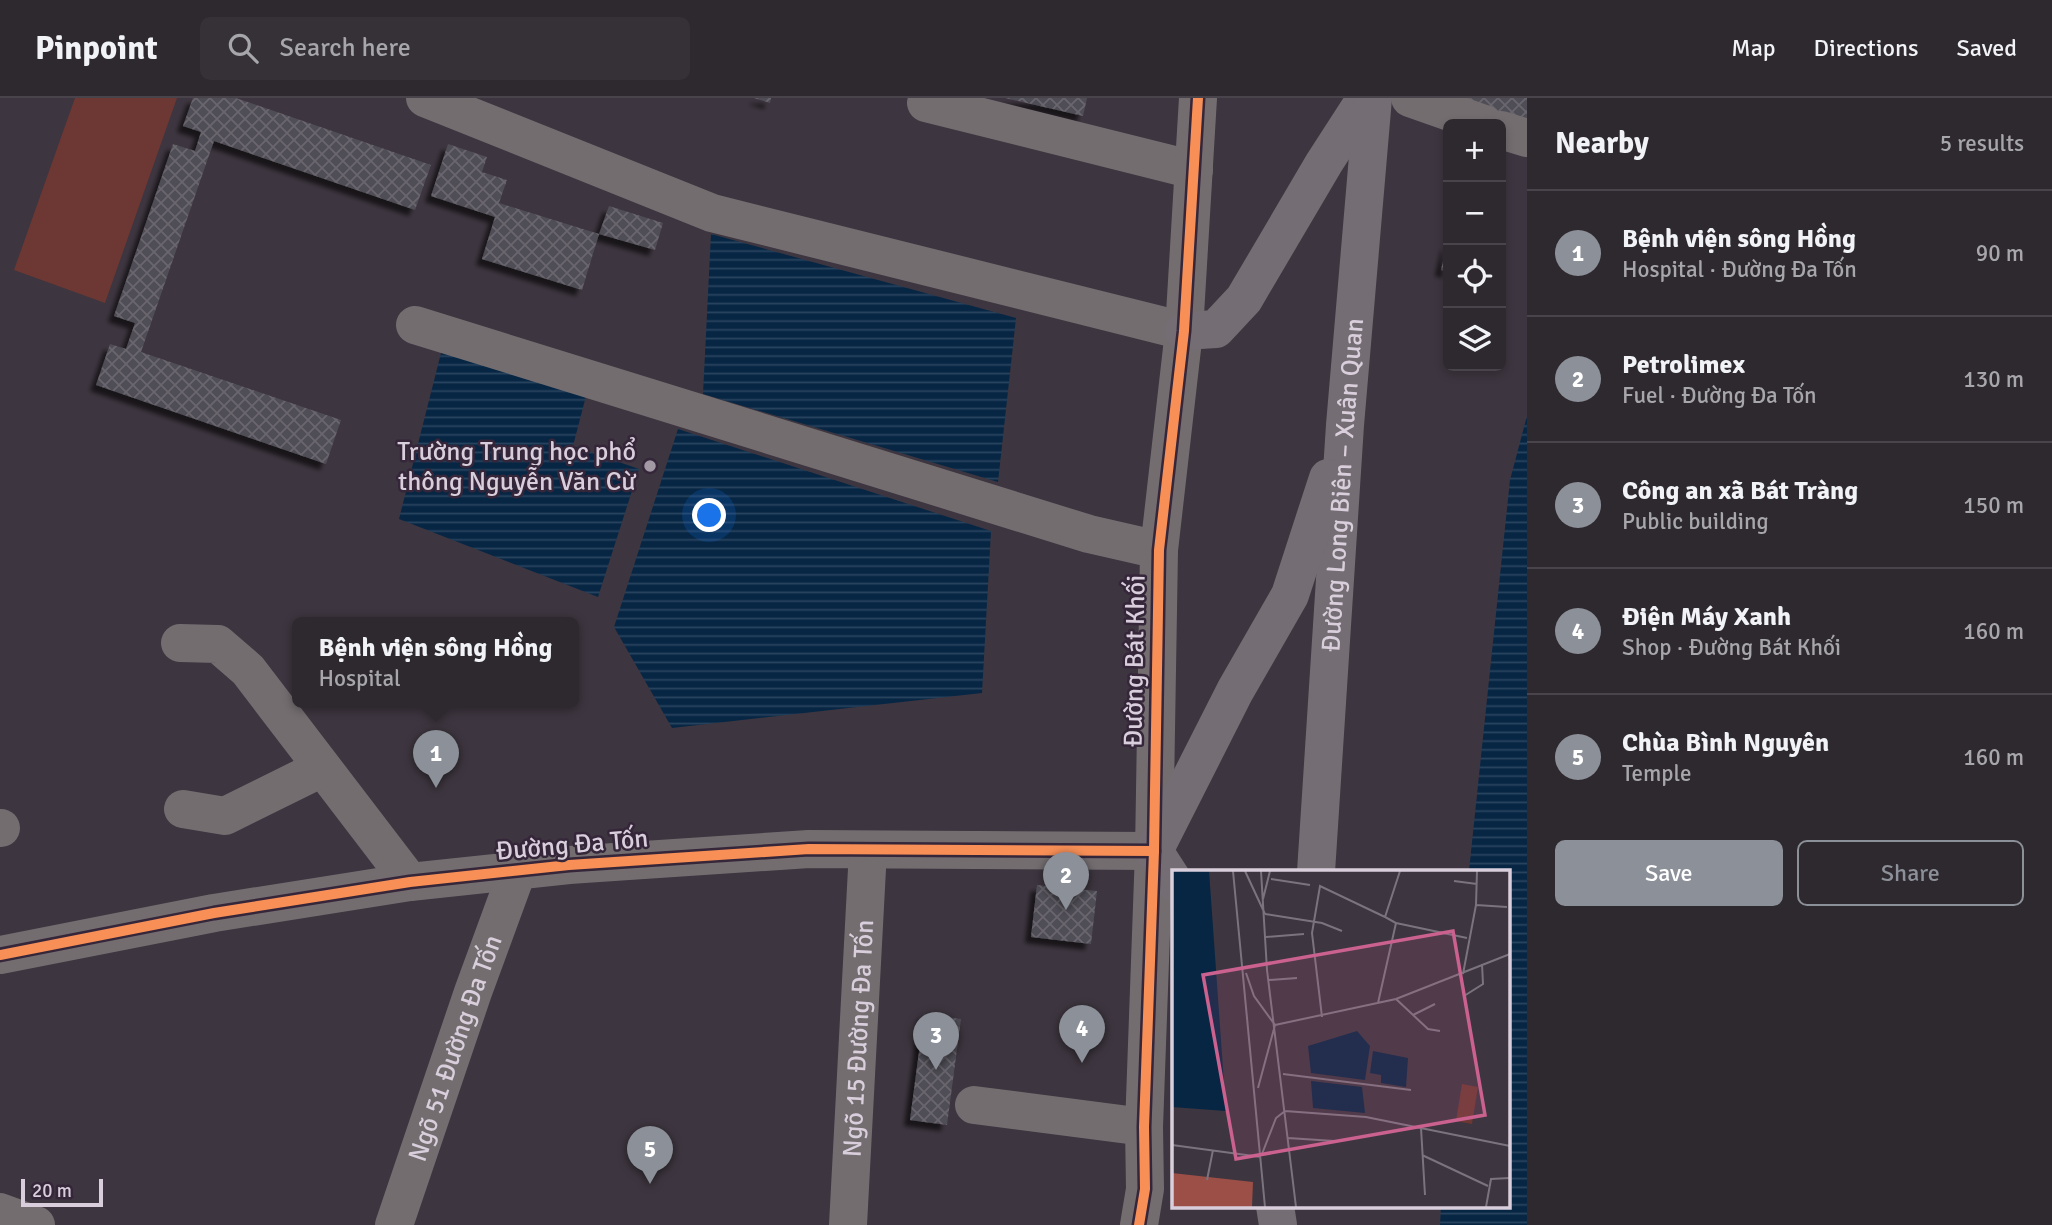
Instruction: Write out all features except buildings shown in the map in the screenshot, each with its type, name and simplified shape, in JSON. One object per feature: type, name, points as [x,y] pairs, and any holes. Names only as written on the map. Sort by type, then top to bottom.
[{"type":"main road","points":[[1184,331],[1216,329],[1244,299],[1324,163],[1366,98]]},
{"type":"main road","name":"Đường Long Biên – Xuân Quan","points":[[1316,870],[1345,425],[1373,98]]},
{"type":"main road","points":[[1164,867],[1235,691],[1290,595],[1345,425]]},
{"type":"street","points":[[425,98],[712,213],[1184,331]]},
{"type":"street","name":"Đường Bát Khối","points":[[1139,1225],[1145,1189],[1144,1127],[1164,867],[1159,551],[1184,331],[1198,98]]},
{"type":"street","points":[[1410,98],[1470,119]]},
{"type":"street","points":[[926,103],[1194,170]]},
{"type":"street","points":[[1506,132],[1527,138]]},
{"type":"street","points":[[415,325],[1089,534],[1159,551]]},
{"type":"street","points":[[180,643],[218,644],[247,670],[410,882]]},
{"type":"street","points":[[183,809],[225,816],[322,768]]},
{"type":"street","name":"Đường Đa Tốn","points":[[0,955],[214,913],[410,882],[569,865],[809,849],[1164,867]]},
{"type":"street","name":"Ngõ 15 Đường Đa Tốn","points":[[848,1225],[868,850]]},
{"type":"street","name":"Ngõ 51 Đường Đa Tốn","points":[[394,1225],[517,872]]},
{"type":"street","points":[[974,1105],[1144,1127]]},
{"type":"street","points":[[0,1213],[36,1225]]},
{"type":"shaded area","points":[[75,98],[177,98],[105,303],[14,270]]},
{"type":"water","points":[[711,234],[1016,318],[998,482],[703,394]]},
{"type":"water","points":[[442,349],[586,396],[573,446],[639,469],[598,597],[399,519]]},
{"type":"water","points":[[1527,416],[1527,1225],[1440,1225],[1441,1208],[1510,1208],[1510,870],[1469,870],[1510,480]]},
{"type":"water","points":[[678,429],[991,531],[982,693],[672,728],[614,627]]},
{"type":"cycle path","points":[[1139,1225],[1145,1189],[1144,1127],[1154,851],[1159,550],[1184,331],[1198,98]]},
{"type":"cycle path","points":[[0,955],[214,913],[410,882],[569,865],[809,849],[1154,851]]},
{"type":"place","name":"Trường Trung học phổ thông Nguyễn Văn Cừ","points":[[650,466]]},
{"type":"place","name":"Bệnh viện sông Hồng","points":[[436,788]]},
{"type":"place","name":"Petrolimex","points":[[1066,910]]},
{"type":"place","name":"Điện Máy Xanh","points":[[1082,1063]]},
{"type":"place","name":"Công an xã Bát Tràng","points":[[936,1070]]},
{"type":"place","name":"Chùa Bình Nguyên","points":[[650,1184]]}]
